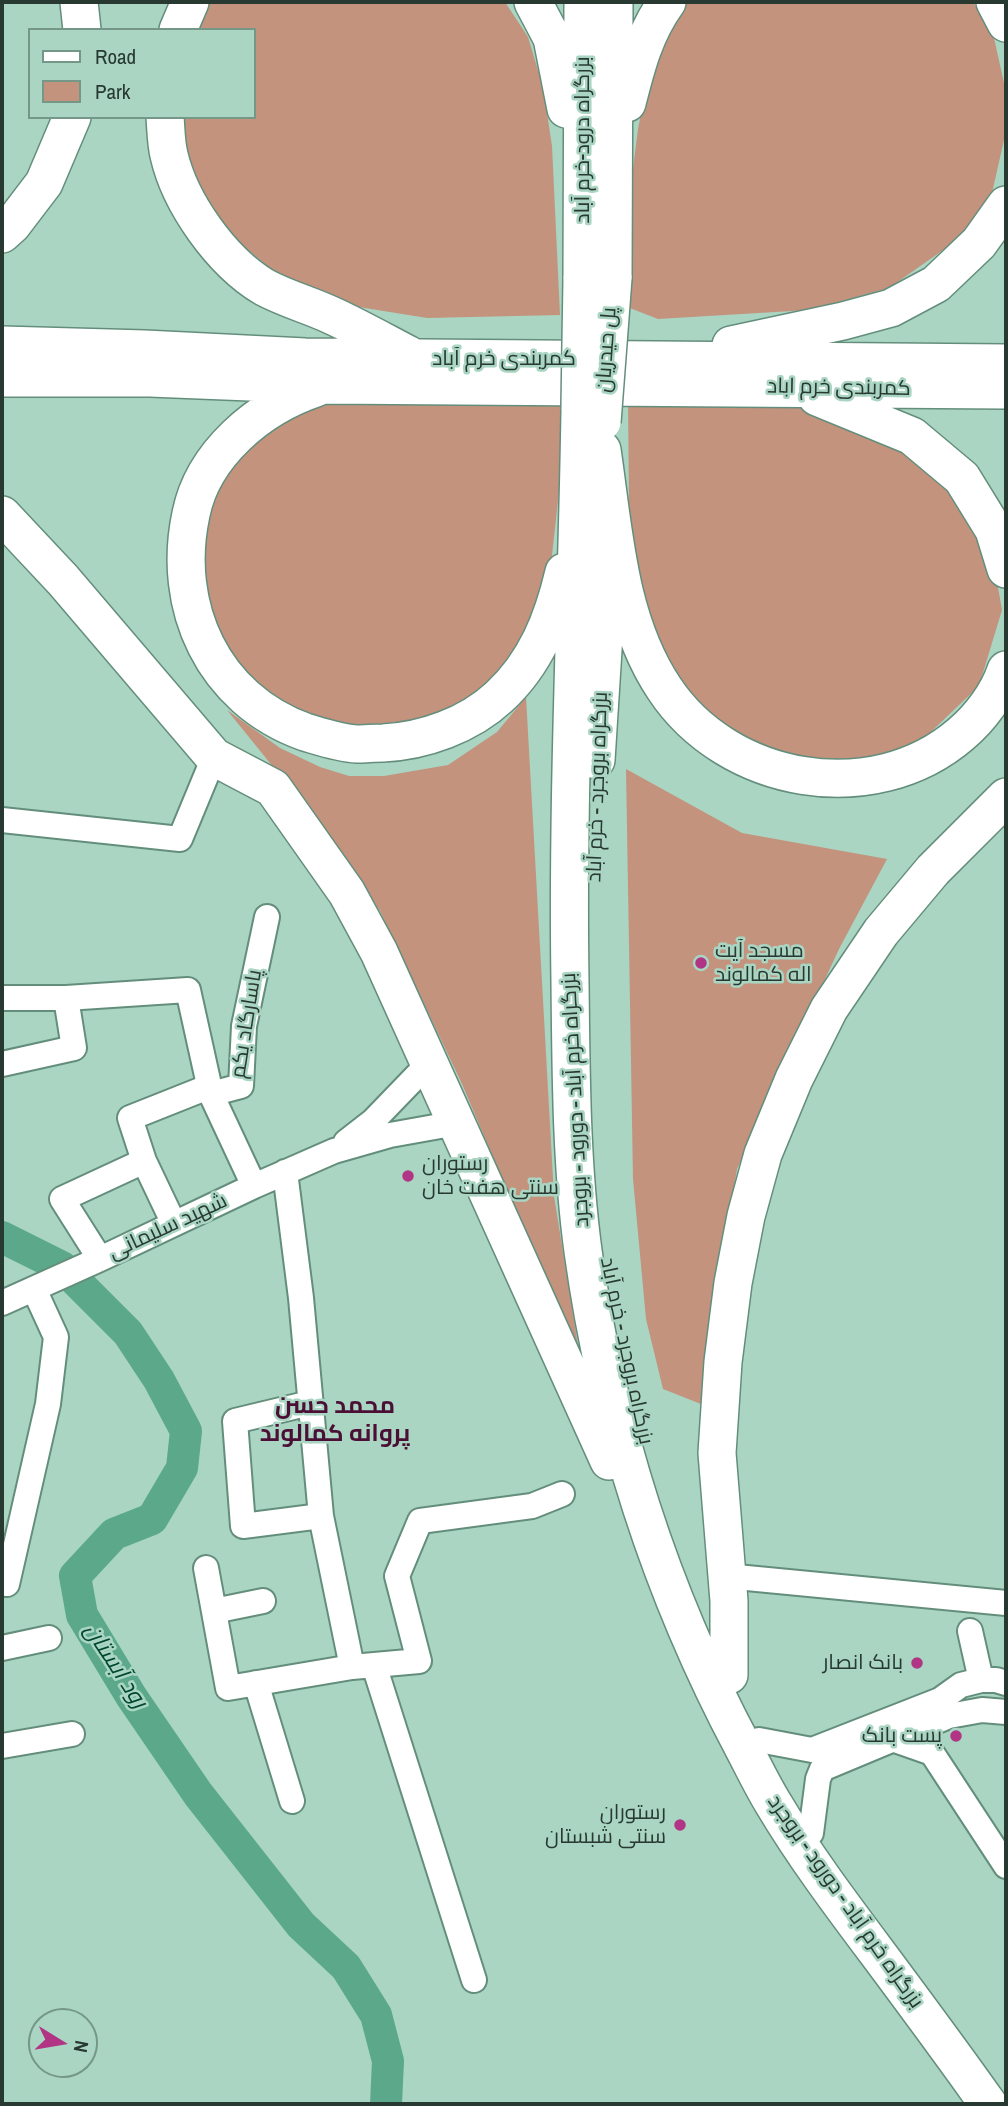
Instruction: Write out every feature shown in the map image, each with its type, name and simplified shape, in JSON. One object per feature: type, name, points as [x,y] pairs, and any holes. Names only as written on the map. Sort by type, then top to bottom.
[{"type":"highway","points":[[79,2],[82,28]]},
{"type":"highway","points":[[179,28],[190,2]]},
{"type":"highway","points":[[533,2],[552,38],[597,260]]},
{"type":"highway","name":"بزرگراه درود-خرم آباد","points":[[583,2],[597,260]]},
{"type":"highway","name":"بزرگراه درود-خرم آباد","points":[[597,260],[614,2]]},
{"type":"highway","points":[[597,260],[621,127],[638,58],[656,17],[667,2]]},
{"type":"highway","points":[[995,2],[1006,23]]},
{"type":"highway","points":[[2,234],[44,183],[71,119]]},
{"type":"highway","points":[[165,119],[169,154],[180,186],[196,216],[217,246],[236,266],[261,285],[290,300],[331,315],[417,359]]},
{"type":"highway","points":[[670,372],[891,308],[936,284],[979,243],[1006,205]]},
{"type":"highway","name":"پل حیدریان","points":[[591,429],[597,260]]},
{"type":"highway","name":"کمربندی خرم آباد","points":[[2,345],[417,359],[670,372]]},
{"type":"highway","name":"کمربندی خرم آباد","points":[[2,378],[150,378],[324,385],[1006,363]]},
{"type":"highway","points":[[670,372],[794,388],[912,436],[962,478],[994,530],[1006,569]]},
{"type":"highway","name":"کمربندی خرم اباد","points":[[670,372],[1006,390]]},
{"type":"highway","points":[[324,385],[275,406],[241,430],[212,463],[194,498],[186,538],[186,582],[195,622],[212,659],[233,685],[260,709],[288,726],[327,739],[356,744],[400,742],[436,734],[473,715],[499,697],[526,667],[544,636],[556,604],[591,429]]},
{"type":"highway","points":[[591,429],[633,628],[664,690],[683,714],[706,736],[746,759],[786,773],[822,779],[864,777],[911,766],[944,748],[975,722],[1006,670]]},
{"type":"highway","name":"بزرگراه خرم آباد - دورود - بروجرد","points":[[591,429],[569,903],[570,1060],[575,1170],[583,1250],[600,1349],[618,1429],[651,1535],[686,1630],[725,1713],[773,1802],[831,1891],[988,2104]]},
{"type":"highway","name":"بزرگراه بروجرد - خرم آباد","points":[[591,429],[604,634],[596,775],[593,1065],[603,1252],[641,1433],[708,1628],[759,1740],[855,1905],[1006,2098]]},
{"type":"highway","points":[[2,515],[63,580],[214,757],[274,788],[347,893],[379,952],[686,1630]]},
{"type":"highway","points":[[729,1675],[729,1601],[717,1453],[723,1362],[736,1269],[746,1216],[763,1154],[794,1079],[829,1009],[881,932],[933,870],[1006,797]]},
{"type":"street","points":[[2,820],[180,839],[214,757]]},
{"type":"street","name":"پاسارگاد یکم","points":[[254,1186],[209,1090],[241,1086],[244,1026],[267,916]]},
{"type":"street","points":[[2,998],[65,998],[188,990],[209,1090],[130,1118],[144,1161],[174,1224]]},
{"type":"street","points":[[2,1064],[74,1048],[65,998]]},
{"type":"street","name":"شهید سلیمانی","points":[[334,1151],[373,1121],[429,1063]]},
{"type":"street","name":"شهید سلیمانی","points":[[2,1303],[334,1151],[390,1135],[457,1123]]},
{"type":"street","points":[[100,1259],[62,1199],[144,1161]]},
{"type":"street","points":[[285,1172],[301,1298],[320,1516],[363,1666],[474,1980]]},
{"type":"street","points":[[7,1584],[48,1404],[56,1337],[35,1289]]},
{"type":"street","points":[[310,1403],[235,1421],[243,1526],[320,1516]]},
{"type":"street","points":[[206,1568],[228,1688],[363,1666],[419,1661],[397,1576],[420,1521],[532,1506],[562,1494]]},
{"type":"street","points":[[726,1576],[1006,1604]]},
{"type":"street","points":[[214,1611],[263,1601]]},
{"type":"street","points":[[970,1631],[981,1680]]},
{"type":"street","points":[[2,1648],[49,1638]]},
{"type":"street","points":[[759,1740],[812,1749],[940,1700],[961,1685],[981,1680],[1006,1683]]},
{"type":"street","points":[[256,1683],[292,1801]]},
{"type":"street","points":[[811,1833],[818,1779],[822,1769],[949,1716],[982,1710],[1006,1712]]},
{"type":"street","points":[[2,1746],[72,1734]]},
{"type":"street","points":[[892,1739],[932,1753],[1006,1866]]},
{"type":"green space","points":[[206,2],[505,2],[528,37],[543,87],[552,146],[560,315],[427,318],[340,304],[293,287],[225,231],[181,153],[180,119],[256,119],[256,28],[195,28]]},
{"type":"green space","points":[[687,2],[973,2],[994,38],[1006,92],[1006,131],[992,193],[966,234],[889,288],[809,310],[658,319],[622,305],[629,200],[638,129],[651,62]]},
{"type":"green space","points":[[563,390],[564,447],[550,573],[533,628],[492,684],[435,718],[358,731],[290,713],[244,679],[208,616],[196,536],[226,467],[285,416],[347,393]]},
{"type":"green space","points":[[628,401],[823,406],[907,440],[964,495],[992,553],[1002,610],[979,686],[914,748],[855,759],[781,757],[720,726],[694,701],[665,658],[641,594],[629,503]]},
{"type":"green space","points":[[526,697],[554,1196],[581,1364],[462,1084],[380,911],[325,831],[227,710],[280,748],[320,767],[349,776],[384,776],[448,765],[497,732]]},
{"type":"green space","points":[[626,769],[742,833],[887,859],[839,949],[737,1169],[701,1404],[663,1389],[646,1319],[633,1179]]},
{"type":"waterway","name":"رود آبستان","points":[[2,1237],[62,1267],[128,1333],[159,1380],[186,1431],[182,1468],[152,1519],[114,1534],[75,1576],[82,1615],[131,1696],[198,1794],[301,1925],[346,1967],[376,2015],[388,2061],[386,2104]]},
{"type":"place","name":"مسجد آیت اله کمالوند","points":[[701,963]]},
{"type":"place","name":"رستوران سنتی هفت خان","points":[[408,1176]]},
{"type":"place","name":"بانک انصار","points":[[917,1663]]},
{"type":"place","name":"پست بانک","points":[[956,1736]]},
{"type":"place","name":"رستوران سنتی شبستان","points":[[680,1825]]},
{"type":"district","name":"محمد حسن پروانه کمالوند","points":[[335,1421]]}]
